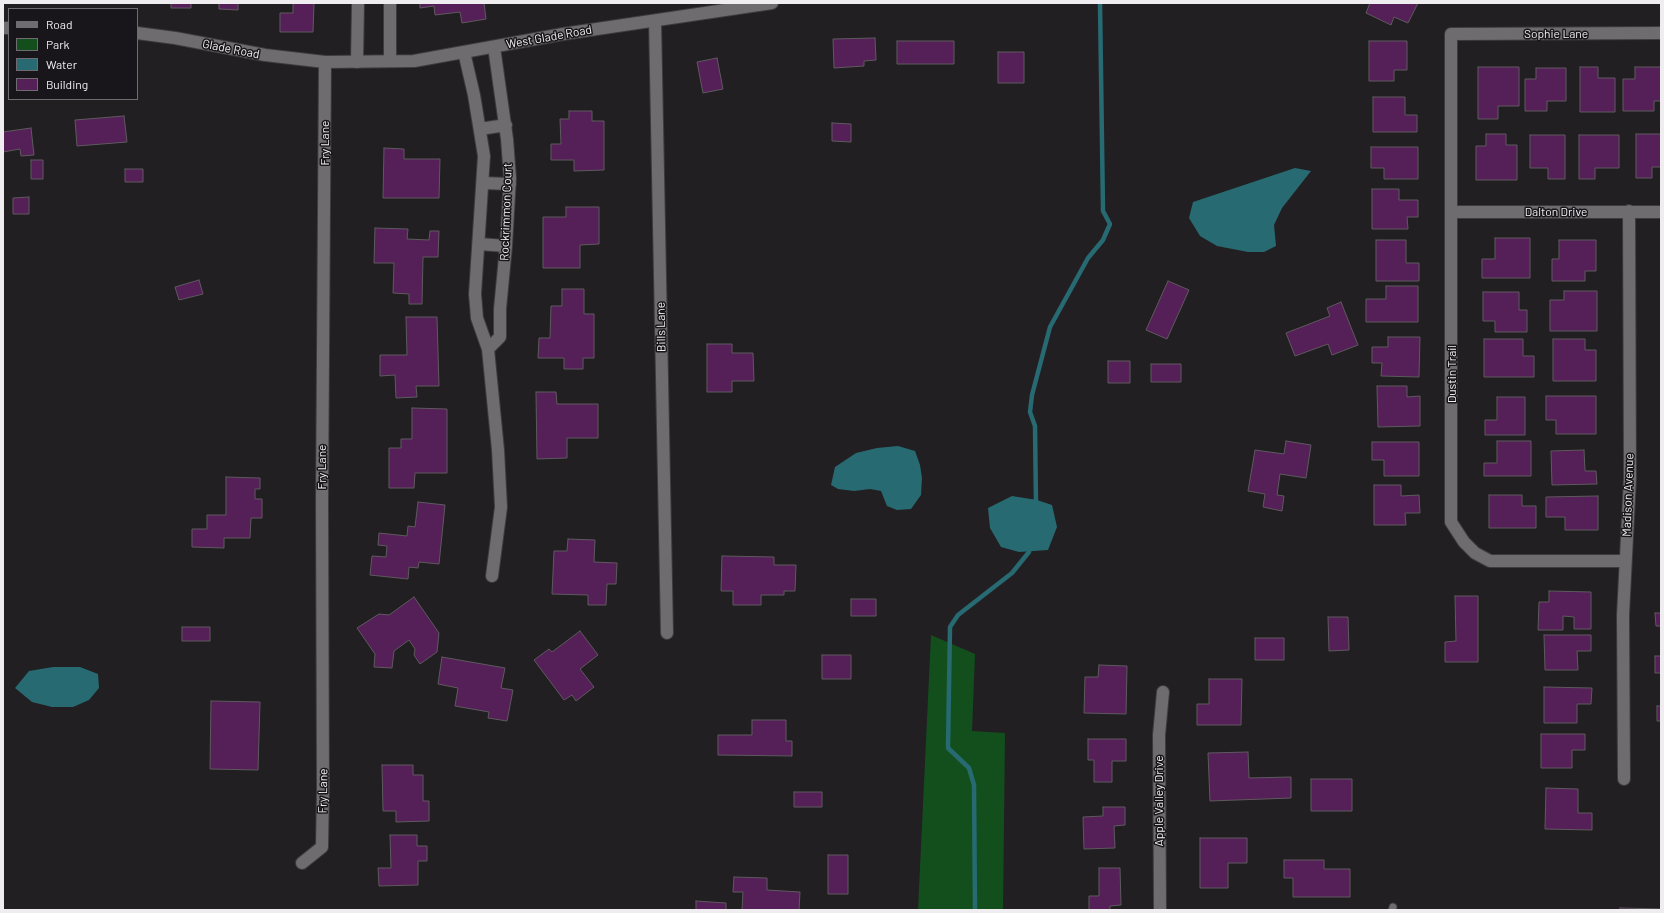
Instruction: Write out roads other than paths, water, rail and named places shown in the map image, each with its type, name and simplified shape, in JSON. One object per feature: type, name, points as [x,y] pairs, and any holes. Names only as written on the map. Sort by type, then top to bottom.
[{"type":"street","points":[[357,62],[358,3]]},
{"type":"street","points":[[390,3],[390,61]]},
{"type":"street","name":"West Glade Road","points":[[326,62],[414,60],[563,34],[772,3]]},
{"type":"street","name":"Bills Lane","points":[[655,21],[667,633]]},
{"type":"street","name":"Glade Road","points":[[138,33],[175,38],[265,55],[326,62]]},
{"type":"street","name":"Sophie Lane","points":[[1451,34],[1661,33]]},
{"type":"street","name":"Dustin Trail","points":[[1451,34],[1451,522],[1464,542],[1475,553],[1490,561],[1625,561]]},
{"type":"street","name":"Rockrimmon Court","points":[[488,349],[500,337],[500,309],[510,184],[506,125],[494,47]]},
{"type":"street","name":"Rockrimmon Court","points":[[464,52],[474,95],[484,156],[475,294],[477,318],[488,349],[498,450],[501,507],[492,576]]},
{"type":"street","name":"Fry Lane","points":[[302,863],[322,847],[322,500],[326,62]]},
{"type":"street","points":[[480,129],[506,125]]},
{"type":"street","points":[[483,184],[510,184]]},
{"type":"street","name":"Dalton Drive","points":[[1452,212],[1661,212]]},
{"type":"street","name":"Madison Avenue","points":[[1624,779],[1623,615],[1630,478],[1629,212]]},
{"type":"street","points":[[479,244],[506,246]]},
{"type":"street","name":"Apple Valley Drive","points":[[1160,910],[1159,735],[1163,692]]},
{"type":"water","points":[[1295,168],[1311,171],[1282,208],[1274,225],[1276,246],[1264,252],[1248,252],[1217,246],[1200,236],[1189,218],[1193,202]]},
{"type":"water","points":[[898,446],[915,451],[920,465],[922,478],[921,495],[911,509],[897,510],[887,506],[881,491],[870,489],[854,491],[838,489],[831,485],[835,467],[856,453],[877,448]]},
{"type":"water","points":[[1012,496],[1037,500],[1052,505],[1057,527],[1048,550],[1019,552],[1001,547],[990,528],[988,508]]},
{"type":"water","points":[[53,667],[80,667],[98,674],[99,688],[89,700],[73,707],[52,707],[32,702],[15,688],[29,671]]},
{"type":"waterway","points":[[1036,505],[1035,426],[1030,412],[1032,395],[1050,327],[1088,258],[1103,240],[1110,224],[1103,211],[1100,3]]},
{"type":"waterway","points":[[975,910],[974,785],[969,768],[948,748],[950,627],[958,615],[1012,573],[1029,552],[1030,546]]}]
